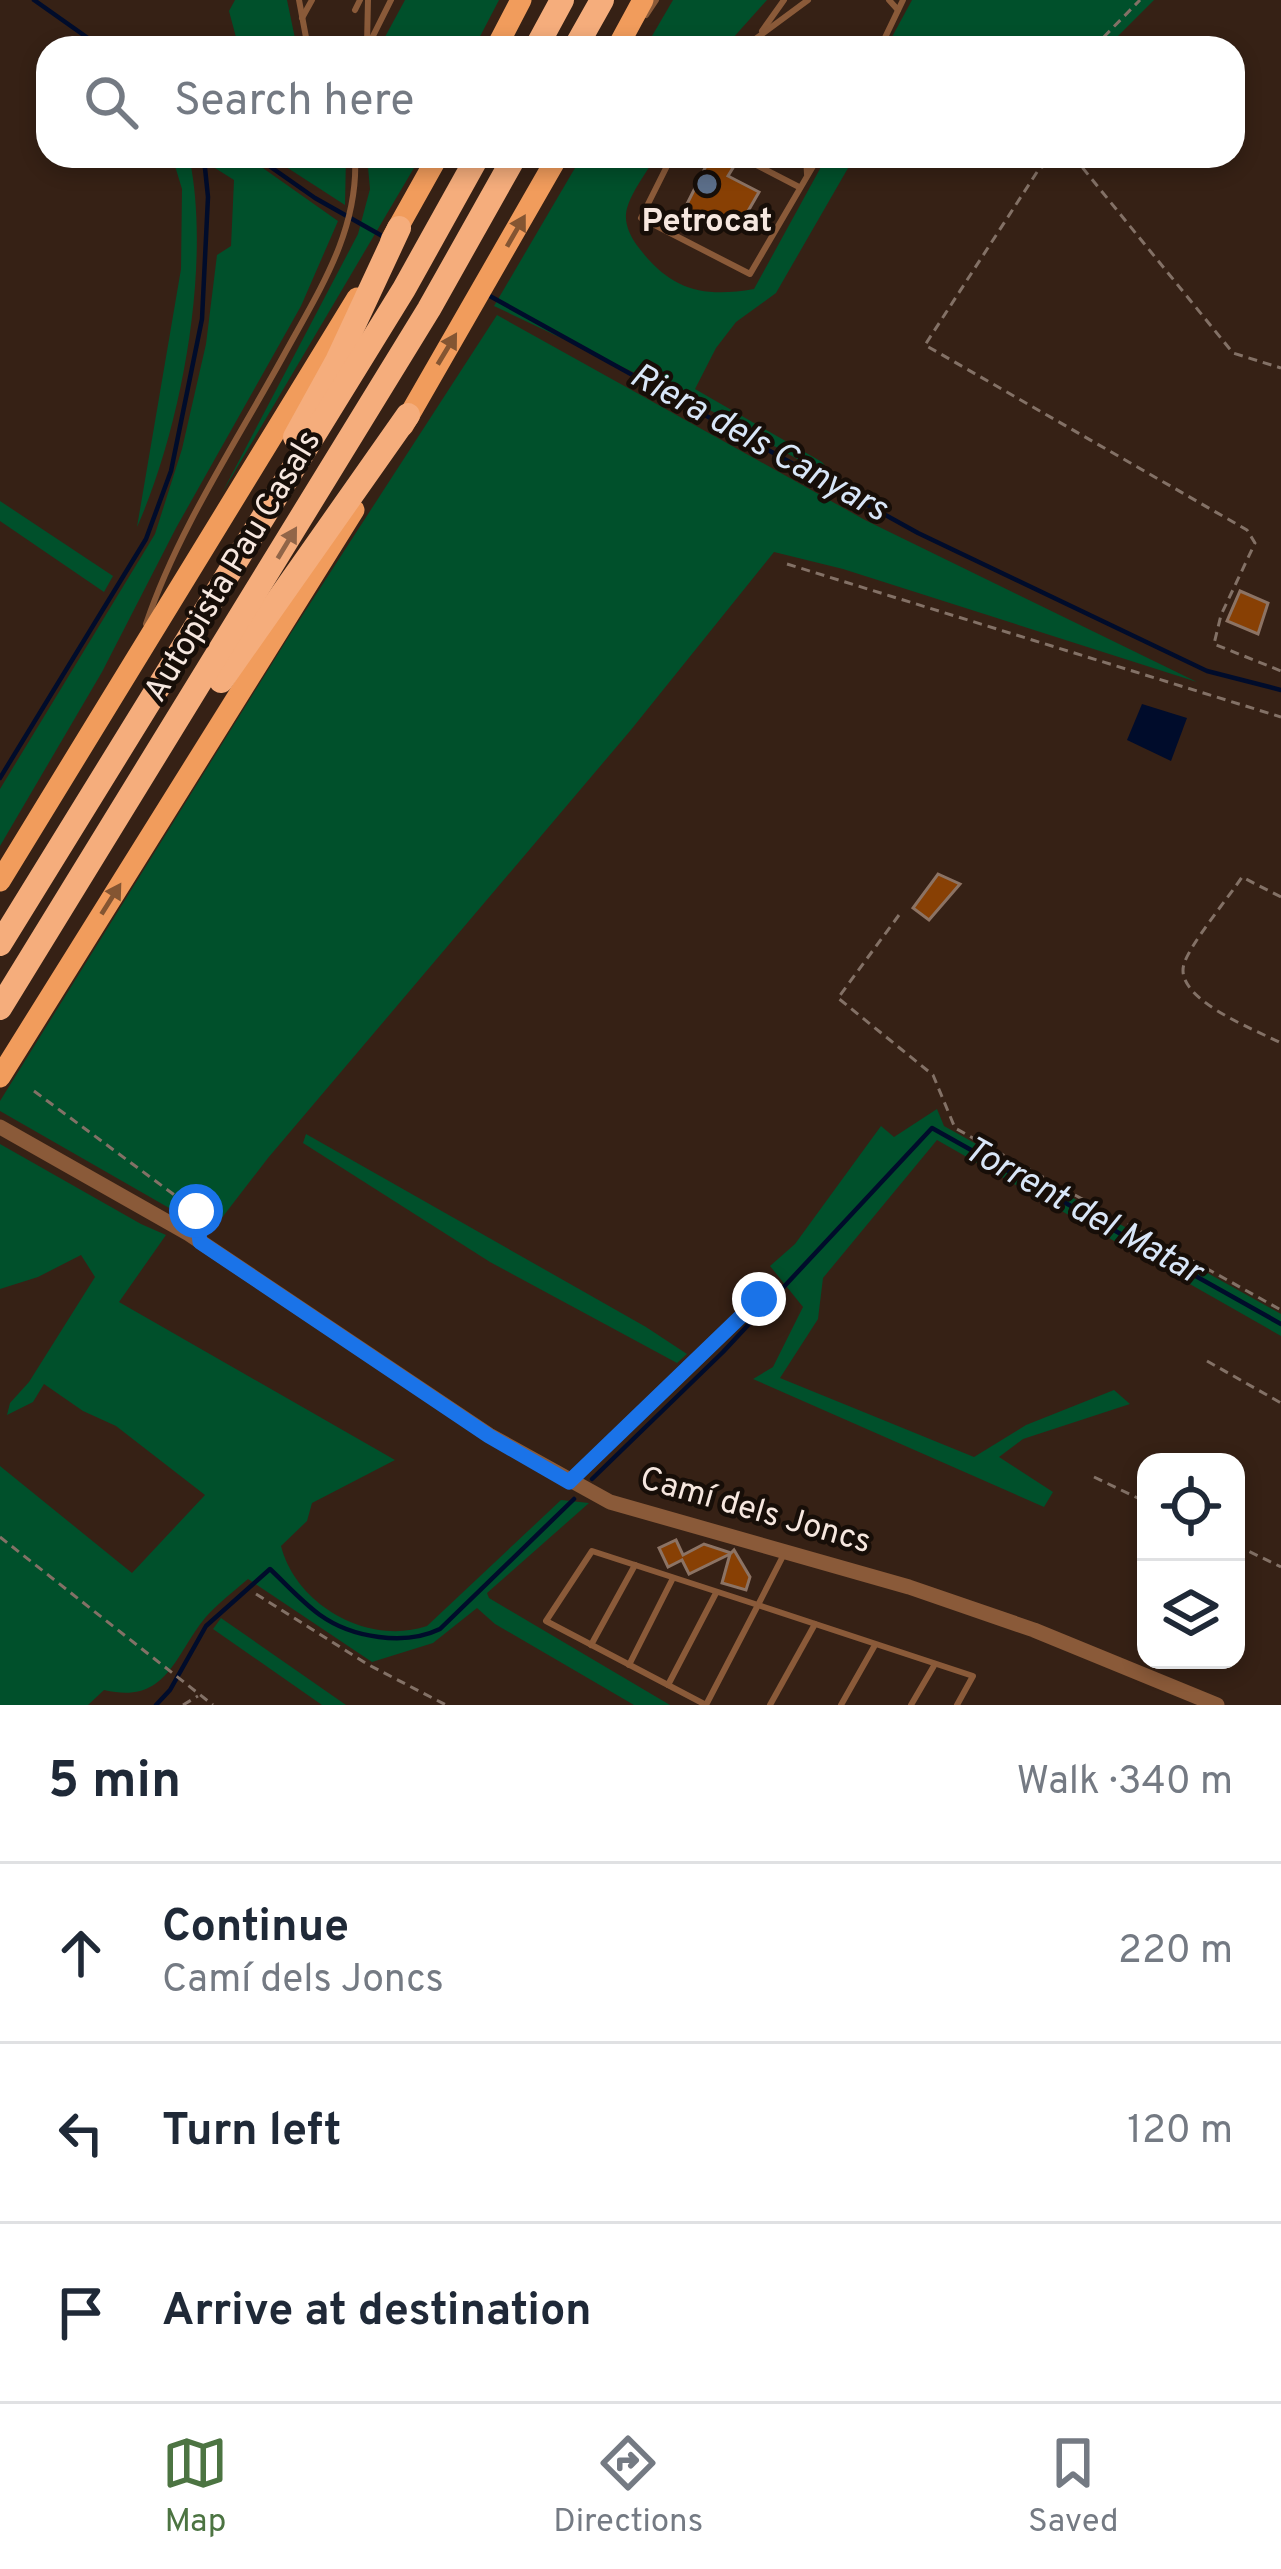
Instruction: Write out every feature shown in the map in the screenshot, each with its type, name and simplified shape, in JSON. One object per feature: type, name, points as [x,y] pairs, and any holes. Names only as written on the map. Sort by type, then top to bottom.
[{"type":"highway","points":[[502,36],[520,0]]},
{"type":"highway","points":[[542,36],[562,0]]},
{"type":"highway","points":[[582,36],[602,0]]},
{"type":"highway","points":[[626,36],[643,0]]},
{"type":"highway","points":[[0,880],[371,280],[432,168]]},
{"type":"highway","name":"Autopista Pau Casals","points":[[0,944],[399,297],[471,168]]},
{"type":"highway","name":"Autopista Pau Casals","points":[[0,1008],[425,315],[507,168]]},
{"type":"highway","points":[[0,1077],[364,494],[551,168]]},
{"type":"highway","points":[[221,590],[273,476],[337,361],[371,280]]},
{"type":"highway","points":[[161,751],[197,715],[408,415]]},
{"type":"street","name":"Camí dels Joncs","points":[[7,1131],[200,1242],[489,1436],[610,1502],[909,1587],[1034,1630],[1217,1705]]},
{"type":"lane","points":[[299,0],[305,36]]},
{"type":"lane","points":[[301,21],[312,0]]},
{"type":"lane","points":[[355,10],[364,0]]},
{"type":"lane","points":[[364,0],[366,36]]},
{"type":"lane","points":[[373,36],[391,0]]},
{"type":"lane","points":[[630,36],[656,0]]},
{"type":"lane","points":[[756,36],[784,0]]},
{"type":"lane","points":[[761,36],[808,0]]},
{"type":"lane","points":[[889,0],[898,10]]},
{"type":"lane","points":[[886,36],[903,0]]},
{"type":"lane","points":[[138,653],[154,602],[177,553],[334,259],[354,207],[356,168]]},
{"type":"lane","points":[[666,168],[641,218],[750,274],[813,168]]},
{"type":"lane","points":[[762,168],[801,188]]},
{"type":"lane","points":[[807,168],[807,178]]},
{"type":"lane","points":[[785,1552],[758,1605],[706,1705],[546,1622],[592,1551],[758,1605],[935,1664],[973,1676],[957,1705]]},
{"type":"lane","points":[[591,1645],[634,1565]]},
{"type":"lane","points":[[629,1665],[673,1578]]},
{"type":"lane","points":[[668,1685],[717,1592]]},
{"type":"lane","points":[[770,1705],[815,1624]]},
{"type":"lane","points":[[842,1705],[875,1644]]},
{"type":"lane","points":[[911,1705],[935,1664]]},
{"type":"path","points":[[1105,36],[1140,0]]},
{"type":"path","points":[[1041,168],[925,345],[1246,530],[1255,543],[1221,615],[1214,644],[1281,671]]},
{"type":"path","points":[[1083,168],[1233,353],[1281,368]]},
{"type":"path","points":[[787,563],[1281,717]]},
{"type":"path","points":[[1281,897],[1242,877],[1183,965],[1184,985],[1199,1000],[1281,1043]]},
{"type":"path","points":[[899,916],[838,998],[933,1075],[955,1128],[1281,1310]]},
{"type":"path","points":[[34,1091],[196,1211],[200,1242]]},
{"type":"path","points":[[569,1482],[759,1299]]},
{"type":"path","points":[[1207,1361],[1281,1403]]},
{"type":"path","points":[[1094,1477],[1137,1498]]},
{"type":"path","points":[[0,1537],[213,1705]]},
{"type":"path","points":[[1245,1549],[1281,1567]]},
{"type":"path","points":[[256,1594],[367,1664],[446,1705]]},
{"type":"path","points":[[183,1705],[200,1695]]},
{"type":"green space","points":[[235,0],[287,0],[294,36],[236,36],[229,11]]},
{"type":"green space","points":[[405,0],[499,0],[480,36],[386,36]]},
{"type":"green space","points":[[673,0],[767,0],[735,36],[652,36]]},
{"type":"green space","points":[[912,0],[1154,0],[1118,36],[892,36]]},
{"type":"green space","points":[[176,168],[191,168],[197,249],[188,347],[167,443],[137,527],[181,269],[182,189]]},
{"type":"green space","points":[[215,168],[263,168],[338,221],[301,306],[176,528],[102,672],[0,846],[0,789],[155,534],[182,449],[206,344],[217,255],[231,246],[234,180]]},
{"type":"green space","points":[[288,168],[346,168],[345,205]]},
{"type":"green space","points":[[368,168],[414,168],[222,493],[358,234],[370,189]]},
{"type":"green space","points":[[575,168],[649,168],[627,207],[626,219],[639,248],[676,282],[719,292],[754,289],[820,168],[848,168],[776,293],[736,322],[695,389],[822,462],[840,483],[692,400],[494,306]]},
{"type":"green space","points":[[497,315],[865,520],[1197,682],[843,569],[774,552],[211,1232],[0,1111],[0,1101],[291,633]]},
{"type":"green space","points":[[0,501],[113,576],[104,592],[0,521]]},
{"type":"green space","points":[[937,1109],[944,1126],[1281,1314],[1281,1336],[937,1140],[823,1278],[818,1319],[780,1378],[974,1457],[1026,1425],[1114,1390],[1130,1404],[1023,1439],[999,1457],[1053,1492],[1044,1507],[753,1379],[773,1367],[803,1307],[770,1266],[795,1244],[881,1126],[894,1137]]},
{"type":"green space","points":[[306,1134],[687,1354],[677,1363],[490,1262],[303,1143]]},
{"type":"green space","points":[[0,1144],[166,1235],[119,1302],[395,1460],[312,1503],[307,1521],[281,1546],[289,1567],[318,1603],[359,1625],[381,1630],[427,1626],[561,1500],[589,1503],[487,1593],[489,1598],[670,1705],[634,1705],[495,1624],[477,1608],[433,1643],[372,1662],[248,1579],[205,1618],[155,1684],[125,1693],[104,1690],[88,1705],[0,1705],[0,1466],[132,1573],[205,1495],[116,1426],[83,1411],[44,1384],[33,1402],[7,1415],[10,1403],[29,1382],[95,1277],[81,1255],[38,1277],[0,1289]]},
{"type":"green space","points":[[221,1618],[346,1705],[322,1705],[213,1629]]},
{"type":"water","points":[[1142,704],[1187,718],[1171,761],[1127,740]]},
{"type":"building","points":[[705,168],[733,168],[728,176],[759,192],[736,232],[709,214],[698,233],[678,222]]},
{"type":"building","points":[[1240,591],[1268,603],[1258,634],[1227,621]]},
{"type":"building","points":[[938,874],[960,884],[929,920],[913,908]]},
{"type":"building","points":[[676,1540],[683,1555],[704,1544],[734,1550],[750,1577],[746,1590],[722,1583],[730,1554],[689,1574],[682,1560],[668,1567],[659,1548]]},
{"type":"waterway","name":"Riera dels Canyars","points":[[34,0],[85,36]]},
{"type":"waterway","points":[[0,778],[146,539],[171,471],[202,319],[205,168]]},
{"type":"waterway","name":"Riera dels Canyars","points":[[272,168],[384,237]]},
{"type":"waterway","name":"Riera dels Canyars","points":[[488,295],[918,533],[1207,671],[1281,690]]},
{"type":"waterway","name":"Torrent del Matar","points":[[592,1479],[723,1352],[932,1128],[1281,1324]]},
{"type":"waterway","points":[[156,1705],[170,1690],[206,1626],[270,1569],[313,1610],[347,1629],[379,1637],[426,1634],[440,1629],[574,1499]]},
{"type":"place","name":"Petrocat","points":[[707,184]]},
{"type":"route","points":[[196,1211],[200,1242],[489,1436],[569,1482],[759,1299]]}]
